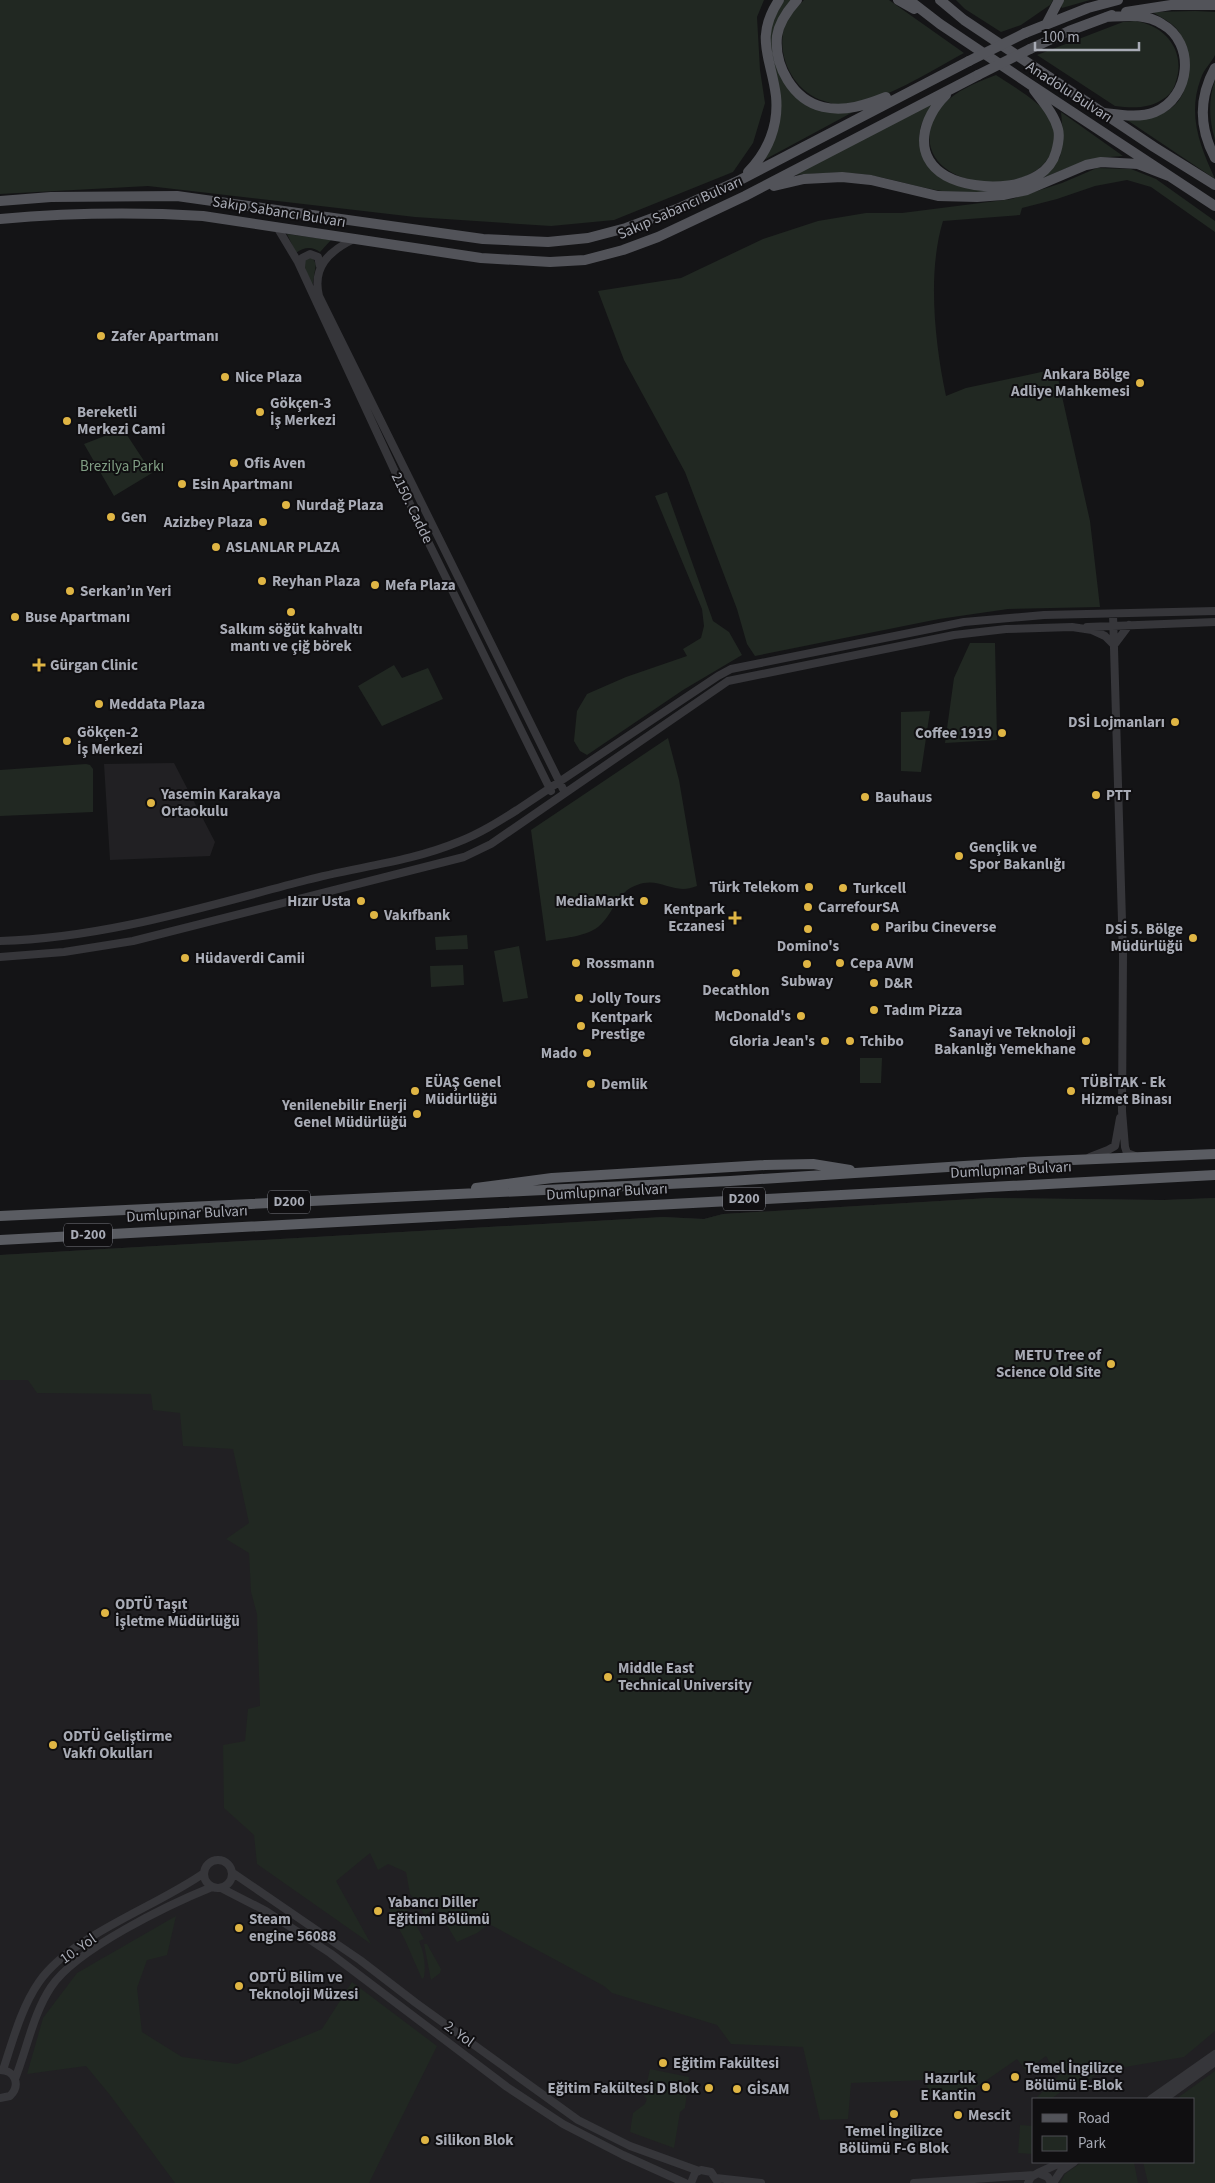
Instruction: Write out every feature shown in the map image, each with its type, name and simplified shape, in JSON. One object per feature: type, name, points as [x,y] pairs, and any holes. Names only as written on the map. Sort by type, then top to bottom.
[{"type":"highway","name":"Dumlupınar Bulvarı","points":[[0,1216],[435,1194],[504,1183],[552,1178],[765,1165],[813,1164],[873,1173],[947,1166],[1215,1154]]},
{"type":"highway","name":"Dumlupınar Bulvarı","points":[[0,1240],[1215,1175]]},
{"type":"main road","points":[[740,180],[757,162],[767,147],[774,127],[776,95],[766,58],[766,44],[768,24],[779,0]]},
{"type":"main road","points":[[797,0],[786,12],[777,36],[778,60],[788,82],[802,98],[822,107],[844,109],[868,104],[925,83]]},
{"type":"main road","points":[[898,0],[940,24]]},
{"type":"main road","name":"Anadolu Bulvarı","points":[[909,0],[940,24],[1215,206]]},
{"type":"main road","name":"Anadolu Bulvarı","points":[[940,0],[964,20],[1215,185]]},
{"type":"main road","points":[[949,0],[964,20]]},
{"type":"main road","points":[[1047,23],[1059,0]]},
{"type":"main road","name":"Sakıp Sabancı Bulvarı","points":[[0,201],[51,197],[177,196],[483,239],[548,242],[588,238],[626,228],[677,209],[740,180],[1025,33],[1088,8],[1118,0]]},
{"type":"main road","name":"Sakıp Sabancı Bulvarı","points":[[0,219],[83,214],[203,216],[481,258],[550,262],[585,260],[623,250],[658,237],[745,196],[1069,30],[1128,11],[1171,5],[1215,5]]},
{"type":"main road","points":[[1103,112],[1140,114],[1160,109],[1180,89],[1185,63],[1184,54],[1178,39],[1163,24],[1141,16],[1106,17]]},
{"type":"main road","points":[[1215,68],[1204,96],[1202,120],[1209,147],[1215,158]]},
{"type":"main road","points":[[952,89],[933,110],[927,122],[924,144],[930,159],[939,170],[952,179],[979,186],[1005,186],[1032,180],[1046,170],[1055,157],[1059,131],[1053,117],[1031,85]]},
{"type":"main road","points":[[745,196],[804,179],[842,177],[871,180],[938,196],[1003,195],[1027,190],[1086,166],[1102,162],[1138,164],[1169,176]]},
{"type":"street","name":"2150. Cadde","points":[[277,227],[301,268],[412,508],[555,799]]},
{"type":"street","points":[[320,266],[332,251],[354,239]]},
{"type":"street","points":[[301,268],[302,258],[310,254],[318,258],[320,266]]},
{"type":"street","name":"2150. Cadde","points":[[320,266],[317,285],[320,300],[565,793]]},
{"type":"street","points":[[0,942],[60,937],[132,926],[317,877],[419,854],[457,843],[488,828],[728,670],[964,622],[1007,617],[1215,611]]},
{"type":"street","points":[[1113,614],[1123,955],[1122,1111],[1127,1153],[1132,1156],[1152,1157]]},
{"type":"street","points":[[0,958],[64,952],[133,941],[451,862],[484,848],[728,680],[954,635],[1006,628],[1128,626],[1215,622]]},
{"type":"street","points":[[1114,644],[1128,626]]},
{"type":"street","points":[[1072,627],[1099,633],[1114,644]]},
{"type":"street","points":[[1083,1160],[1115,1146],[1122,1111]]},
{"type":"street","name":"2. Yol","points":[[204,1872],[210,1862],[218,1860],[230,1865],[233,1873],[368,1966],[578,2120],[639,2150],[699,2171],[711,2172],[717,2180],[761,2183]]},
{"type":"street","points":[[204,1872],[206,1881],[216,1888],[228,1884],[233,1873]]},
{"type":"street","name":"10. Yol","points":[[15,2079],[10,2073],[2,2070],[28,2002],[49,1970],[89,1939],[184,1887],[204,1872]]},
{"type":"street","name":"2. Yol","points":[[216,1888],[266,1911],[330,1953],[507,2087],[563,2124],[590,2140],[685,2183]]},
{"type":"street","name":"10. Yol","points":[[0,2098],[6,2098],[13,2093],[16,2084],[15,2079],[34,2022],[51,1987],[69,1967],[120,1932],[192,1895],[216,1888]]},
{"type":"street","points":[[1163,2097],[1215,2054]]},
{"type":"street","points":[[1163,2097],[1215,2062]]},
{"type":"street","points":[[507,2087],[513,2074]]},
{"type":"street","points":[[1028,2183],[1036,2174],[1060,2163]]},
{"type":"street","points":[[914,2183],[1036,2174],[1048,2177],[1052,2183],[1061,2171],[1073,2163]]},
{"type":"street","points":[[692,2183],[693,2176],[699,2171]]},
{"type":"shaded area","name":"Yasemin Karakaya Ortaokulu","points":[[174,763],[215,842],[210,856],[110,860],[104,764]]},
{"type":"shaded area","name":"Middle East Technical University","points":[[989,1198],[1164,1200],[1215,1198],[1215,2183],[0,2183],[0,1255],[663,1217],[704,1219],[723,1214]]},
{"type":"green space","points":[[0,0],[764,0],[757,17],[760,70],[765,103],[753,143],[733,172],[614,220],[551,226],[415,217],[148,186],[0,194]]},
{"type":"green space","points":[[784,0],[792,0],[776,39],[789,87],[835,113],[853,112],[764,160],[773,141],[769,38],[772,22]]},
{"type":"green space","points":[[804,0],[889,0],[964,53],[877,98],[846,106],[832,104],[812,96],[802,88],[788,67],[784,55],[782,42],[788,17]]},
{"type":"green space","points":[[956,0],[1053,0],[1050,5],[1021,25],[1001,32],[965,9]]},
{"type":"green space","points":[[1062,0],[1090,0],[1062,8],[1060,4]]},
{"type":"green space","points":[[1152,12],[1215,12],[1215,55],[1201,78],[1195,105],[1195,118],[1200,142],[1215,179],[1127,120],[1153,117],[1170,109],[1181,97],[1186,81],[1186,55],[1180,33],[1170,23]]},
{"type":"green space","points":[[1135,21],[1146,23],[1164,34],[1175,50],[1178,60],[1178,70],[1173,89],[1170,94],[1152,105],[1134,107],[1115,106],[1037,55],[1123,22]]},
{"type":"green space","points":[[996,75],[1026,95],[1047,114],[1055,133],[1053,149],[1039,168],[1022,178],[1001,182],[979,181],[959,176],[942,166],[932,151],[930,131],[933,120],[946,102],[955,95],[975,83]]},
{"type":"green space","points":[[1215,80],[1215,140],[1210,110]]},
{"type":"green space","points":[[933,103],[921,125],[919,137],[924,154],[934,170],[988,191],[1049,172],[1060,157],[1063,135],[1061,112],[1123,156],[1093,159],[1015,188],[973,194],[943,191],[860,174],[793,175]]},
{"type":"green space","points":[[1097,168],[1131,169],[1156,179],[1215,221],[1215,232],[1151,187],[1127,180],[1095,186],[1022,208],[1020,215],[943,221],[935,263],[934,308],[946,396],[966,388],[1046,371],[1053,370],[1057,374],[1090,521],[1100,607],[1008,609],[939,619],[755,656],[747,644],[737,609],[685,472],[624,360],[598,291],[681,278],[763,239],[818,221],[866,213],[902,213],[1012,199],[1062,183]]},
{"type":"green space","points":[[287,234],[331,240],[320,252],[308,248],[296,253]]},
{"type":"green space","points":[[312,257],[316,264],[312,288],[303,262],[304,259]]},
{"type":"green space","name":"Brezilya Parkı","points":[[123,429],[152,473],[114,496],[84,444]]},
{"type":"green space","points":[[667,492],[713,621],[729,632],[742,655],[683,690],[587,755],[580,751],[574,741],[577,711],[587,694],[626,677],[687,656],[683,649],[701,638],[704,626],[702,609],[655,496]]},
{"type":"green space","points":[[970,643],[995,643],[997,740],[945,743],[954,678]]},
{"type":"green space","points":[[394,665],[402,678],[428,668],[443,699],[382,726],[358,686]]},
{"type":"green space","points":[[930,711],[921,772],[901,771],[901,712]]},
{"type":"green space","points":[[668,738],[679,780],[697,886],[680,889],[653,883],[637,885],[624,893],[598,927],[573,937],[546,941],[531,830]]},
{"type":"green space","points":[[90,765],[93,769],[93,812],[0,816],[0,770]]},
{"type":"green space","points":[[467,935],[468,949],[436,950],[435,937]]},
{"type":"green space","points":[[519,946],[528,998],[503,1002],[494,951]]},
{"type":"green space","points":[[463,965],[464,985],[431,987],[430,966]]},
{"type":"green space","points":[[860,1058],[882,1058],[881,1083],[860,1083]]},
{"type":"green space","name":"Middle East Technical University","points":[[989,1198],[1164,1200],[1215,1198],[1215,2031],[1184,2057],[1125,2067],[1115,2060],[1077,2089],[1070,2085],[1052,2098],[1036,2098],[1058,2077],[1046,2056],[1026,2071],[1017,2059],[971,2091],[929,2095],[926,2080],[851,2083],[848,2119],[820,2120],[803,2047],[731,2044],[717,2025],[612,1993],[604,1986],[489,1924],[477,1933],[457,1942],[436,1907],[425,1915],[410,1894],[406,1872],[388,1864],[378,1870],[370,1853],[336,1881],[371,1944],[257,1864],[254,1835],[224,1808],[223,1745],[245,1741],[248,1709],[260,1706],[257,1614],[251,1592],[249,1553],[226,1539],[249,1523],[233,1449],[183,1446],[180,1413],[153,1410],[151,1394],[37,1393],[28,1380],[0,1380],[0,1255],[663,1217],[704,1219],[723,1214]]},
{"type":"green space","points":[[402,1901],[424,1939],[419,1941],[425,1963],[424,1977],[422,1979],[389,1910]]},
{"type":"green space","points":[[176,1916],[167,1955],[147,1960],[137,1988],[142,2032],[182,2057],[237,2064],[322,2029],[352,1982],[437,2046],[369,2183],[175,2183],[110,2095],[86,2066],[27,2074],[43,2018],[77,1973]]},
{"type":"green space","points":[[424,1944],[427,1944],[441,1969],[440,1973],[431,1980]]},
{"type":"green space","points":[[650,2069],[689,2077],[685,2108],[680,2112],[674,2148],[630,2132],[633,2113],[645,2104],[647,2099],[644,2096]]},
{"type":"green space","points":[[1215,2071],[1215,2183],[1148,2183],[1143,2163],[1195,2163],[1195,2098],[1177,2098]]},
{"type":"green space","points":[[1020,2125],[1032,2126],[1032,2154],[1018,2153]]},
{"type":"green space","points":[[1081,2163],[1134,2163],[1138,2183],[1060,2183],[1065,2174]]},
{"type":"place","name":"Zafer Apartmanı","points":[[101,336]]},
{"type":"place","name":"Nice Plaza","points":[[225,377]]},
{"type":"place","name":"Ankara Bölge Adliye Mahkemesi","points":[[1140,383]]},
{"type":"place","name":"Gökçen-3 İş Merkezi","points":[[260,412]]},
{"type":"place","name":"Bereketli Merkezi Cami","points":[[67,421]]},
{"type":"place","name":"Ofis Aven","points":[[234,463]]},
{"type":"place","name":"Esin Apartmanı","points":[[182,484]]},
{"type":"place","name":"Nurdağ Plaza","points":[[286,505]]},
{"type":"place","name":"Gen","points":[[111,517]]},
{"type":"place","name":"Azizbey Plaza","points":[[263,522]]},
{"type":"place","name":"ASLANLAR PLAZA","points":[[216,547]]},
{"type":"place","name":"Reyhan Plaza","points":[[262,581]]},
{"type":"place","name":"Mefa Plaza","points":[[375,585]]},
{"type":"place","name":"Serkan’ın Yeri","points":[[70,591]]},
{"type":"place","name":"Salkım söğüt kahvaltı mantı ve çiğ börek","points":[[291,612]]},
{"type":"place","name":"Buse Apartmanı","points":[[15,617]]},
{"type":"place","name":"Gürgan Clinic","points":[[39,665]]},
{"type":"place","name":"Meddata Plaza","points":[[99,704]]},
{"type":"place","name":"DSİ Lojmanları","points":[[1175,722]]},
{"type":"place","name":"Coffee 1919","points":[[1002,733]]},
{"type":"place","name":"Gökçen-2 İş Merkezi","points":[[67,741]]},
{"type":"place","name":"PTT","points":[[1096,795]]},
{"type":"place","name":"Bauhaus","points":[[865,797]]},
{"type":"place","name":"Yasemin Karakaya Ortaokulu","points":[[151,803]]},
{"type":"place","name":"Gençlik ve Spor Bakanlığı","points":[[959,856]]},
{"type":"place","name":"Türk Telekom","points":[[809,887]]},
{"type":"place","name":"Turkcell","points":[[843,888]]},
{"type":"place","name":"Hızır Usta","points":[[361,901]]},
{"type":"place","name":"MediaMarkt","points":[[644,901]]},
{"type":"place","name":"CarrefourSA","points":[[808,907]]},
{"type":"place","name":"Vakıfbank","points":[[374,915]]},
{"type":"place","name":"Kentpark Eczanesi","points":[[735,918]]},
{"type":"place","name":"Paribu Cineverse","points":[[875,927]]},
{"type":"place","name":"Domino's","points":[[808,929]]},
{"type":"place","name":"DSİ 5. Bölge Müdürlüğü","points":[[1193,938]]},
{"type":"place","name":"Hüdaverdi Camii","points":[[185,958]]},
{"type":"place","name":"Rossmann","points":[[576,963]]},
{"type":"place","name":"Cepa AVM","points":[[840,963]]},
{"type":"place","name":"Subway","points":[[807,964]]},
{"type":"place","name":"Decathlon","points":[[736,973]]},
{"type":"place","name":"D&R","points":[[874,983]]},
{"type":"place","name":"Jolly Tours","points":[[579,998]]},
{"type":"place","name":"Tadım Pizza","points":[[874,1010]]},
{"type":"place","name":"McDonald's","points":[[801,1016]]},
{"type":"place","name":"Kentpark Prestige","points":[[581,1026]]},
{"type":"place","name":"Gloria Jean's","points":[[825,1041]]},
{"type":"place","name":"Tchibo","points":[[850,1041]]},
{"type":"place","name":"Sanayi ve Teknoloji Bakanlığı Yemekhane","points":[[1086,1041]]},
{"type":"place","name":"Mado","points":[[587,1053]]},
{"type":"place","name":"Demlik","points":[[591,1084]]},
{"type":"place","name":"EÜAŞ Genel Müdürlüğü","points":[[415,1091]]},
{"type":"place","name":"TÜBİTAK - Ek Hizmet Binası","points":[[1071,1091]]},
{"type":"place","name":"Yenilenebilir Enerji Genel Müdürlüğü","points":[[417,1114]]},
{"type":"place","name":"METU Tree of Science Old Site","points":[[1111,1364]]},
{"type":"place","name":"ODTÜ Taşıt İşletme Müdürlüğü","points":[[105,1613]]},
{"type":"place","name":"Middle East Technical University","points":[[608,1677]]},
{"type":"place","name":"ODTÜ Geliştirme Vakfı Okulları","points":[[53,1745]]},
{"type":"place","name":"Yabancı Diller Eğitimi Bölümü","points":[[378,1911]]},
{"type":"place","name":"Steam engine 56088","points":[[239,1928]]},
{"type":"place","name":"ODTÜ Bilim ve Teknoloji Müzesi","points":[[239,1986]]},
{"type":"place","name":"Eğitim Fakültesi","points":[[663,2063]]},
{"type":"place","name":"Temel İngilizce Bölümü E-Blok","points":[[1015,2077]]},
{"type":"place","name":"Hazırlık E Kantin","points":[[986,2087]]},
{"type":"place","name":"Eğitim Fakültesi D Blok","points":[[709,2088]]},
{"type":"place","name":"GİSAM","points":[[737,2089]]},
{"type":"place","name":"Temel İngilizce Bölümü F-G Blok","points":[[894,2114]]},
{"type":"place","name":"Mescit","points":[[958,2115]]},
{"type":"place","name":"Silikon Blok","points":[[425,2140]]}]
